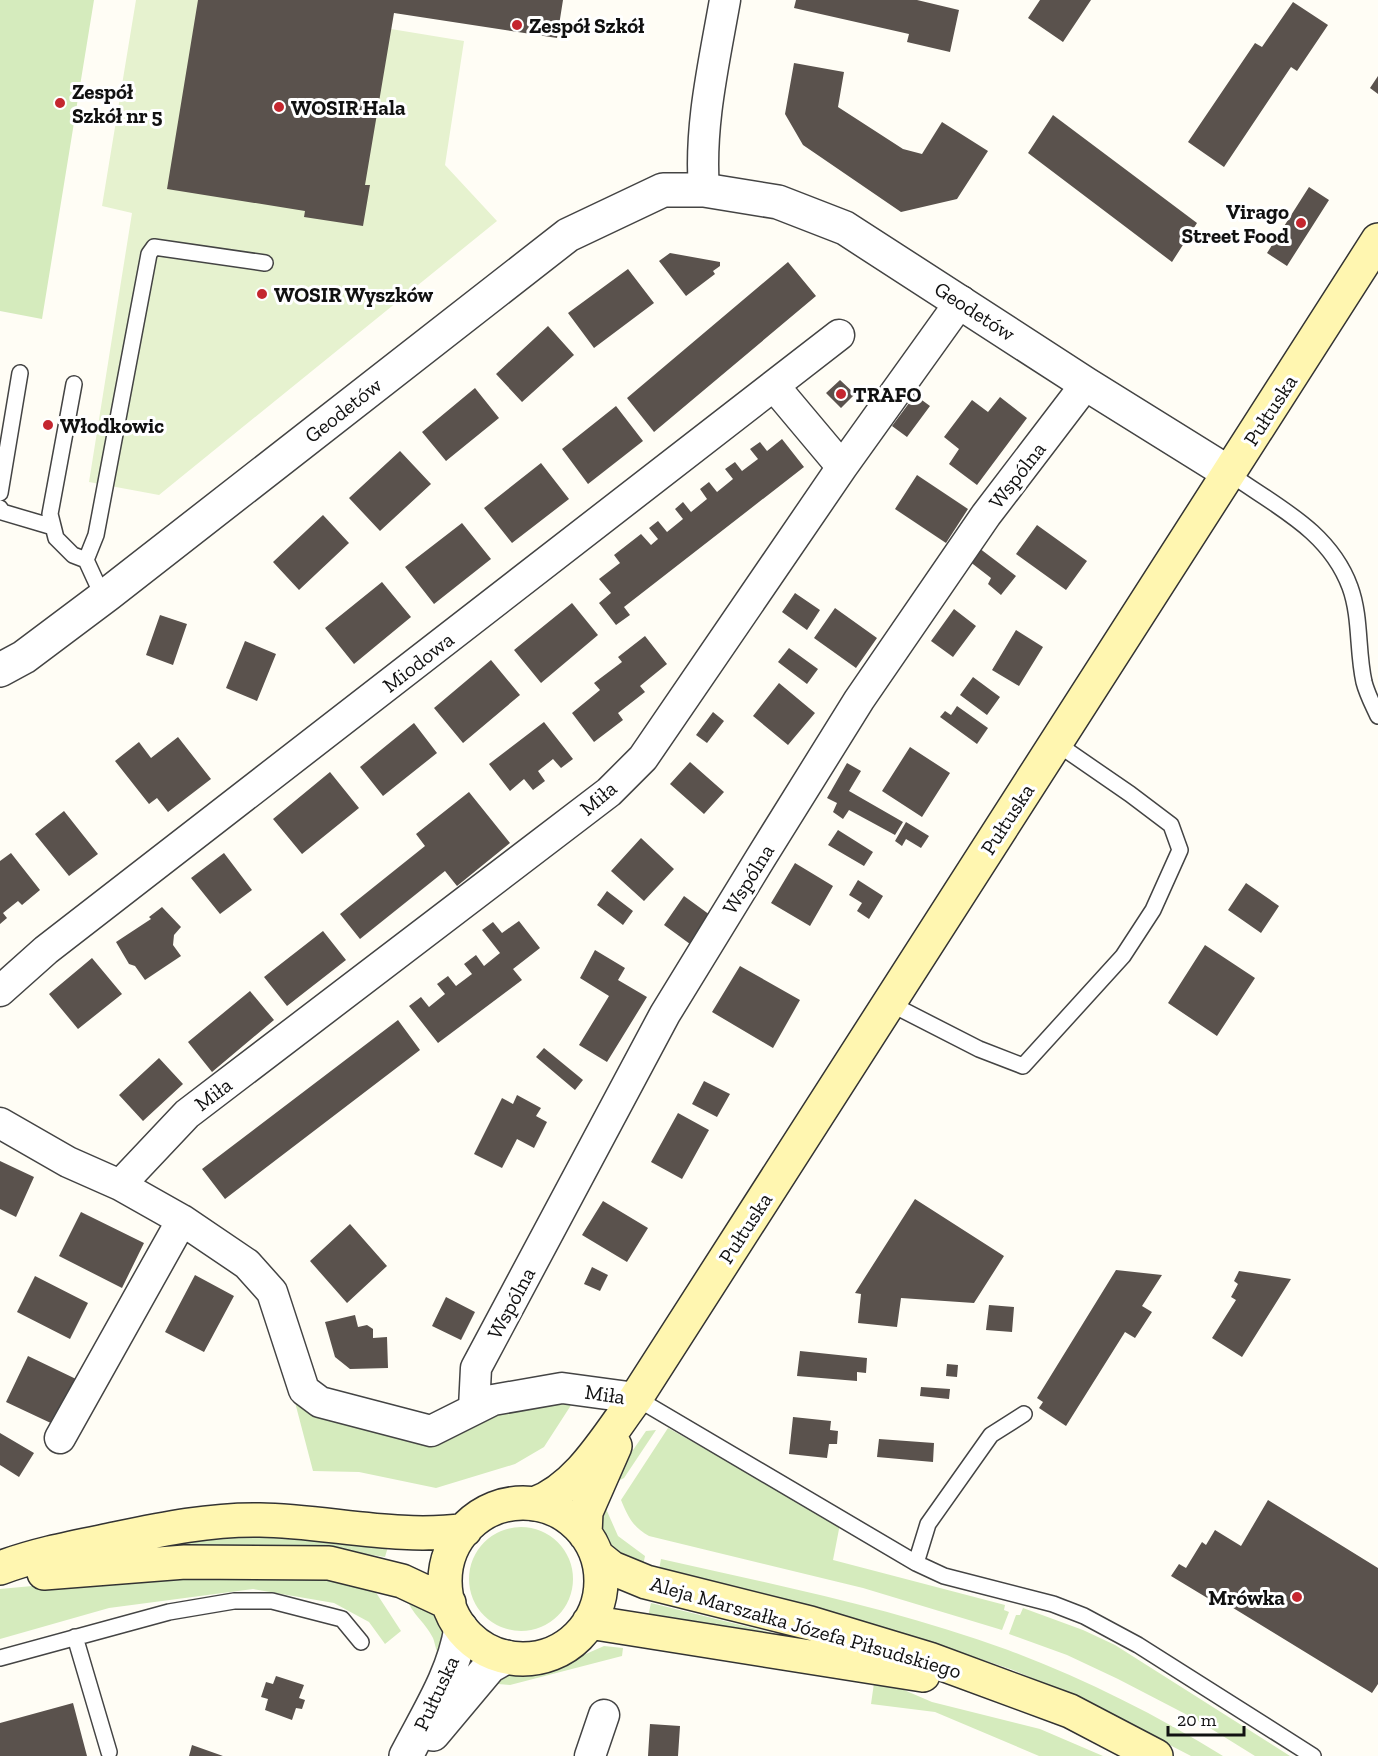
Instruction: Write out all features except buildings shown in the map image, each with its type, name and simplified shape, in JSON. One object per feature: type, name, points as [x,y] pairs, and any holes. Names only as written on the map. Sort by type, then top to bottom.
[{"type":"main road","name":"Pułtuska","points":[[534,1504],[557,1494],[636,1398],[1378,240]]},
{"type":"main road","name":"Pułtuska","points":[[591,1545],[586,1512],[636,1398]]},
{"type":"main road","points":[[0,1576],[184,1562],[328,1563],[402,1581],[454,1615],[480,1647],[506,1657],[533,1659],[560,1650],[581,1633],[590,1622],[600,1590],[591,1545],[562,1514],[534,1504],[503,1506],[482,1515],[465,1530],[451,1552],[447,1564],[446,1590],[454,1615]]},
{"type":"main road","points":[[0,1568],[80,1546],[186,1525],[257,1520],[325,1523],[414,1533],[465,1530]]},
{"type":"main road","name":"Aleja Marszałka Józefa Piłsudskiego","points":[[591,1545],[612,1568],[646,1582],[821,1626],[929,1659],[1070,1711],[1156,1756]]},
{"type":"main road","name":"Aleja Marszałka Józefa Piłsudskiego","points":[[590,1622],[1018,1692]]},
{"type":"street","points":[[704,189],[701,159],[704,127],[725,0]]},
{"type":"street","name":"Geodetów","points":[[0,670],[24,657],[103,597],[568,235],[663,190],[704,189],[778,202],[845,228],[1086,384],[1229,473]]},
{"type":"street","name":"Miła","points":[[120,1185],[186,1114],[609,792],[643,758],[842,467],[961,302]]},
{"type":"street","name":"Miodowa","points":[[0,991],[46,950],[839,335]]},
{"type":"street","name":"Wspólna","points":[[474,1408],[476,1368],[665,1014],[859,700],[986,515],[1086,384]]},
{"type":"street","points":[[774,386],[842,467]]},
{"type":"street","name":"Miła","points":[[0,1123],[68,1162],[120,1185],[182,1220],[246,1264],[272,1292],[304,1390],[320,1402],[431,1431],[493,1400],[562,1388],[636,1398]]},
{"type":"street","points":[[60,1438],[182,1220]]},
{"type":"street","name":"Pułtuska","points":[[406,1756],[449,1673],[458,1650],[454,1615]]},
{"type":"street","name":"Pułtuska","points":[[415,1756],[471,1686],[490,1666],[506,1657]]},
{"type":"street","points":[[590,1756],[604,1715]]},
{"type":"lane","points":[[86,560],[96,535],[148,254],[154,247],[265,263]]},
{"type":"lane","points":[[0,493],[20,373]]},
{"type":"lane","points":[[74,384],[50,514],[56,538],[73,555],[86,560],[103,597]]},
{"type":"lane","points":[[1229,473],[1317,534],[1332,554],[1350,587],[1359,628],[1364,683],[1378,716]]},
{"type":"lane","points":[[0,508],[2,512],[53,526]]},
{"type":"lane","points":[[889,1003],[980,1049],[1023,1065],[1123,956],[1153,910],[1180,850],[1171,825],[1056,743]]},
{"type":"lane","points":[[636,1398],[916,1563],[944,1576],[1053,1604],[1084,1616],[1137,1645],[1313,1756]]},
{"type":"lane","points":[[916,1563],[928,1524],[991,1435],[1024,1414]]},
{"type":"lane","points":[[0,1658],[169,1612],[234,1601],[272,1601],[342,1619],[361,1642]]},
{"type":"lane","points":[[75,1637],[109,1752]]},
{"type":"lane","points":[[1110,1732],[1136,1756]]},
{"type":"green space","points":[[0,0],[94,0],[42,319],[0,311]]},
{"type":"green space","name":"WOSIR Wyszków","points":[[136,0],[395,0],[391,29],[464,41],[445,165],[497,221],[159,495],[89,482],[132,213],[102,206]]},
{"type":"green space","points":[[291,1387],[355,1426],[575,1399],[544,1447],[515,1464],[436,1488],[359,1472],[313,1471]]},
{"type":"green space","points":[[668,1428],[840,1524],[833,1560],[1005,1605],[1004,1610],[1009,1612],[1002,1630],[863,1588],[649,1536],[632,1521],[621,1500]]},
{"type":"green space","points":[[656,1430],[624,1478],[620,1480],[614,1478],[646,1431]]},
{"type":"green space","points":[[603,1502],[618,1536],[645,1556],[642,1571],[614,1551],[604,1537]]},
{"type":"green space","points":[[521,1527],[541,1531],[558,1542],[569,1559],[573,1579],[569,1599],[558,1616],[541,1627],[521,1631],[501,1627],[484,1616],[473,1599],[469,1579],[473,1559],[484,1542],[501,1531]]},
{"type":"green space","points":[[216,1534],[390,1540],[385,1557],[311,1546],[157,1548],[157,1546]]},
{"type":"green space","points":[[661,1559],[792,1588],[966,1635],[1064,1672],[1171,1726],[1223,1756],[1191,1756],[1081,1699],[1013,1670],[930,1642],[658,1575]]},
{"type":"green space","points":[[193,1571],[323,1572],[373,1588],[401,1631],[385,1644],[369,1622],[334,1603],[253,1589],[109,1608],[0,1639],[0,1589]]},
{"type":"green space","points":[[406,1593],[426,1606],[438,1619],[443,1635],[442,1659],[430,1632],[410,1606]]},
{"type":"green space","points":[[651,1603],[794,1638],[796,1641],[647,1621]]},
{"type":"green space","points":[[1023,1608],[1083,1630],[1115,1645],[1290,1756],[1255,1756],[1197,1720],[1118,1679],[1067,1655],[1009,1634],[1016,1615],[1020,1615]]},
{"type":"green space","points":[[604,1646],[623,1648],[622,1656],[510,1685],[486,1683],[503,1674],[527,1676],[545,1672]]},
{"type":"green space","points":[[874,1683],[890,1684],[932,1702],[1040,1729],[1103,1756],[1039,1756],[935,1712],[871,1704]]},
{"type":"place","name":"Zespół Szkół","points":[[517,25]]},
{"type":"place","name":"Zespół Szkół nr 5","points":[[60,103]]},
{"type":"place","name":"WOSIR Hala","points":[[279,107]]},
{"type":"place","name":"Virago Street Food","points":[[1301,223]]},
{"type":"place","name":"WOSIR Wyszków","points":[[262,294]]},
{"type":"place","name":"TRAFO","points":[[841,394]]},
{"type":"place","name":"Włodkowic","points":[[48,425]]},
{"type":"place","name":"Mrówka","points":[[1297,1597]]}]
